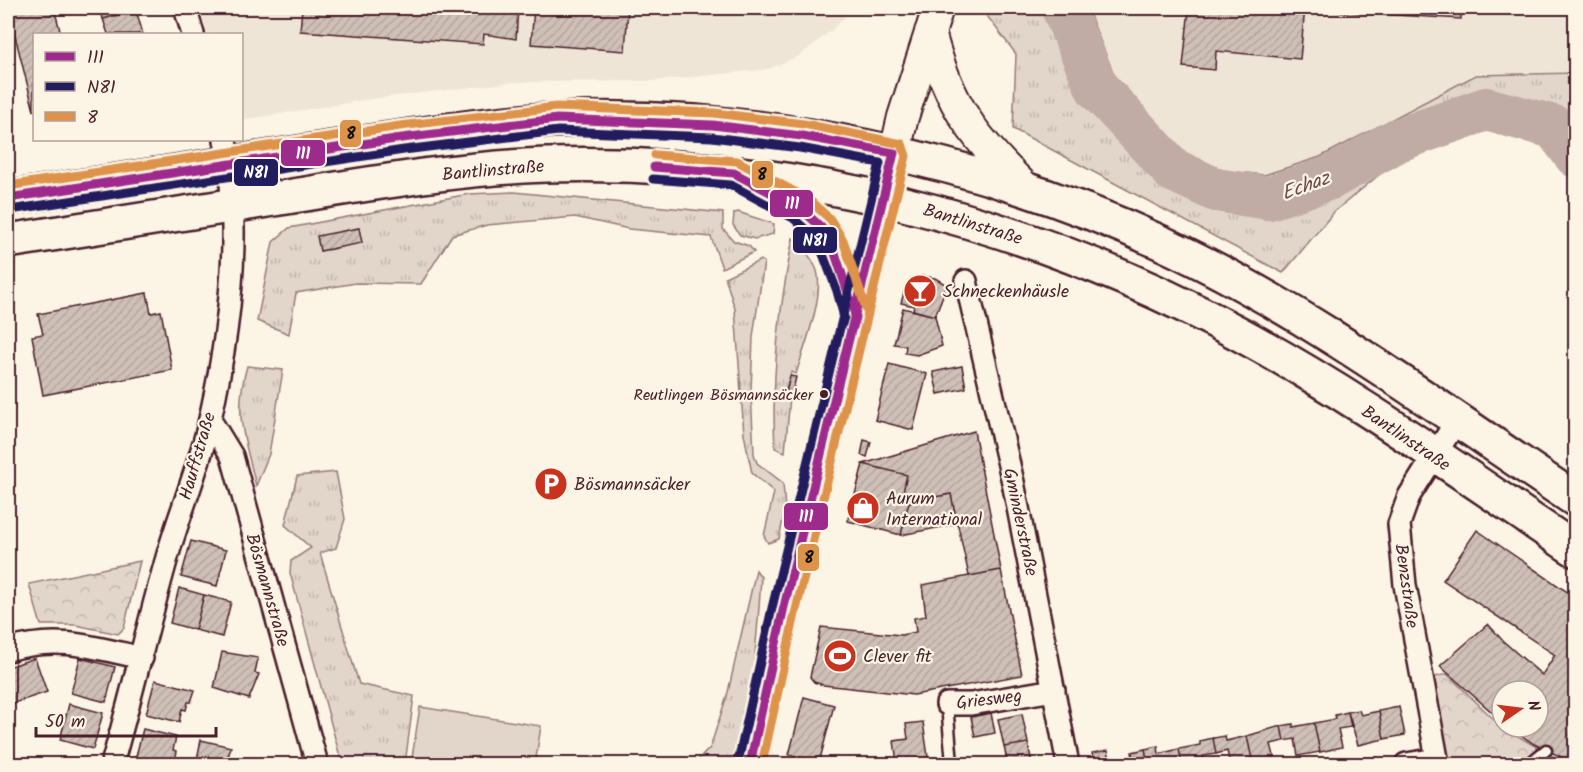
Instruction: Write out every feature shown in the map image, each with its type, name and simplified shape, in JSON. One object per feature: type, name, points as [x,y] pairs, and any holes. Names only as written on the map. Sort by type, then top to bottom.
[{"type":"main road","points":[[884,199],[903,117],[934,20]]},
{"type":"main road","points":[[934,20],[945,82],[967,124],[990,153],[1030,192]]},
{"type":"main road","points":[[8,198],[227,151],[411,136],[557,119],[713,125],[813,138],[894,153],[1030,192],[1133,231],[1204,265],[1316,328],[1575,500]]},
{"type":"main road","name":"Bantlinstraße","points":[[8,241],[387,181],[495,168],[592,165],[734,173],[884,199],[982,224],[1049,247],[1181,303],[1272,352],[1575,550]]},
{"type":"street","points":[[185,8],[193,33]]},
{"type":"street","name":"Hauffstraße","points":[[112,765],[167,556],[210,420],[229,288],[232,205],[227,151]]},
{"type":"street","points":[[734,173],[800,208],[821,227],[840,262],[856,316]]},
{"type":"street","points":[[750,765],[793,564],[884,199]]},
{"type":"street","name":"Gminderstraße","points":[[966,281],[1013,482],[1068,765]]},
{"type":"street","name":"Bösmannstraße","points":[[210,420],[232,456],[317,765]]},
{"type":"street","name":"Benzstraße","points":[[1437,762],[1405,585],[1399,524],[1408,496],[1457,420]]},
{"type":"street","points":[[8,650],[38,642],[57,641],[142,658]]},
{"type":"street","name":"Griesweg","points":[[947,704],[971,704],[1054,690]]},
{"type":"street","points":[[1406,765],[1437,762]]},
{"type":"lane","name":"Griesweg","points":[[947,704],[952,765]]},
{"type":"lane","points":[[1529,765],[1546,750]]},
{"type":"shaded area","points":[[185,8],[853,8],[832,30],[799,56],[769,69],[656,81],[514,82],[371,99],[243,120],[243,33],[193,33]]},
{"type":"shaded area","points":[[1088,8],[1575,8],[1575,72],[1476,75],[1320,156],[1263,175],[1219,169],[1186,155],[1117,79]]},
{"type":"green space","points":[[981,8],[1087,8],[1116,79],[1186,156],[1219,170],[1264,175],[1320,157],[1476,75],[1575,73],[1575,174],[1535,133],[1479,126],[1408,151],[1334,212],[1283,273],[1013,129],[1016,54]]},
{"type":"green space","points":[[514,192],[723,213],[723,229],[734,241],[749,246],[754,252],[722,268],[711,237],[629,229],[575,217],[487,225],[452,235],[421,284],[356,283],[296,293],[289,334],[257,321],[273,242],[289,228],[469,194]]},
{"type":"green space","points":[[738,212],[774,224],[773,234],[755,239],[740,235],[733,225],[734,213]]},
{"type":"green space","points":[[793,238],[816,268],[818,291],[813,320],[796,374],[791,372],[784,396],[790,397],[785,452],[775,448],[775,368],[780,316]]},
{"type":"green space","points":[[761,260],[764,262],[753,337],[751,392],[754,454],[757,463],[783,483],[785,510],[779,539],[768,543],[764,536],[774,492],[752,473],[744,434],[735,309],[725,277]]},
{"type":"green space","points":[[247,366],[283,370],[269,454],[256,486],[241,413],[243,383]]},
{"type":"green space","points":[[336,472],[345,519],[336,548],[320,553],[359,684],[414,696],[405,764],[342,764],[290,573],[291,561],[311,548],[285,525],[297,476]]},
{"type":"green space","points":[[140,561],[124,628],[118,634],[76,625],[41,625],[29,584]]},
{"type":"green space","points":[[756,570],[761,577],[755,648],[750,694],[735,764],[694,764],[710,748],[728,692]]},
{"type":"green space","points":[[1447,674],[1490,715],[1490,739],[1523,739],[1566,764],[1438,764],[1422,680]]},
{"type":"green space","points":[[420,707],[541,726],[535,764],[411,764]]},
{"type":"building","points":[[8,8],[54,8],[61,33],[33,33],[33,107]]},
{"type":"building","points":[[100,8],[136,8],[136,10],[103,19]]},
{"type":"building","points":[[302,8],[518,8],[516,39],[484,34],[483,44],[300,31]]},
{"type":"building","points":[[534,8],[628,8],[625,51],[531,44]]},
{"type":"building","points":[[682,8],[761,8],[761,13]]},
{"type":"building","points":[[1189,8],[1305,8],[1300,59],[1216,51],[1215,70],[1183,67]]},
{"type":"building","points":[[1330,8],[1462,8],[1461,19],[1330,11]]},
{"type":"building","points":[[136,10],[143,33],[108,33],[103,19]]},
{"type":"building","points":[[359,228],[362,243],[320,251],[317,236]]},
{"type":"building","points":[[921,276],[935,278],[947,285],[935,316],[913,310],[914,306],[901,303],[906,286]]},
{"type":"building","points":[[147,293],[151,313],[161,311],[172,370],[43,395],[32,336],[43,334],[38,314]]},
{"type":"building","points":[[903,308],[935,316],[942,346],[917,355],[905,353],[906,346],[894,344]]},
{"type":"building","points":[[889,364],[927,374],[913,430],[875,420]]},
{"type":"building","points":[[962,366],[966,388],[938,394],[933,372]]},
{"type":"building","points":[[790,376],[796,377],[792,394],[786,393]]},
{"type":"building","points":[[974,431],[1001,570],[969,576],[951,494],[909,502],[901,500],[907,475],[863,464]]},
{"type":"building","points":[[864,440],[871,442],[867,457],[861,455]]},
{"type":"building","points":[[863,464],[907,475],[901,500],[909,502],[901,535],[848,521]]},
{"type":"building","points":[[951,494],[957,524],[901,535],[909,502]]},
{"type":"building","points":[[1477,530],[1576,598],[1576,683],[1570,694],[1576,697],[1576,764],[1527,739],[1550,739],[1550,679],[1490,679],[1490,710],[1440,666],[1488,624],[1503,641],[1542,675],[1555,655],[1443,580]]},
{"type":"building","points":[[191,541],[226,550],[217,586],[181,577]]},
{"type":"building","points":[[1001,570],[1022,675],[914,695],[823,685],[814,682],[810,677],[821,627],[901,635],[916,632],[914,618],[926,616],[922,585]]},
{"type":"building","points":[[179,588],[204,595],[195,630],[170,623]]},
{"type":"building","points":[[204,595],[231,602],[222,637],[195,630]]},
{"type":"building","points":[[222,652],[258,658],[255,673],[259,674],[249,699],[214,688]]},
{"type":"building","points":[[35,658],[47,692],[8,705],[8,667]]},
{"type":"building","points":[[80,658],[115,667],[106,702],[71,693]]},
{"type":"building","points":[[155,680],[195,690],[186,710],[182,709],[179,722],[146,714]]},
{"type":"building","points":[[804,697],[834,705],[819,763],[789,755]]},
{"type":"building","points":[[69,704],[103,713],[93,749],[60,740]]},
{"type":"building","points":[[1399,707],[1405,735],[1384,739],[1379,711]]},
{"type":"building","points":[[1359,710],[1361,715],[1379,711],[1384,739],[1358,745],[1348,712]]},
{"type":"building","points":[[1348,712],[1351,727],[1338,729],[1342,747],[1320,752],[1314,723],[1336,719],[1335,715]]},
{"type":"building","points":[[991,713],[995,733],[975,737],[971,717]]},
{"type":"building","points":[[1022,714],[1028,743],[1004,747],[998,719]]},
{"type":"building","points":[[923,722],[928,757],[897,762],[894,741],[908,739],[906,724]]},
{"type":"building","points":[[1314,723],[1320,752],[1298,756],[1295,739],[1284,741],[1281,726],[1293,724],[1293,727]]},
{"type":"building","points":[[1281,726],[1284,741],[1271,744],[1275,760],[1253,764],[1247,736]]},
{"type":"building","points":[[143,729],[176,737],[173,750],[177,751],[175,761],[170,760],[169,764],[134,764]]},
{"type":"building","points":[[1225,736],[1226,741],[1247,736],[1253,764],[1230,764],[1227,751],[1216,754],[1213,738]]},
{"type":"building","points":[[1213,738],[1216,754],[1203,756],[1205,764],[1182,764],[1179,749],[1200,745],[1200,741]]},
{"type":"building","points":[[201,740],[231,747],[226,764],[196,764]]},
{"type":"building","points":[[1028,743],[1032,764],[1008,764],[1004,747]]},
{"type":"building","points":[[1158,746],[1159,754],[1179,749],[1182,764],[1148,764],[1145,749]]},
{"type":"building","points":[[1145,749],[1148,764],[1115,764],[1115,762],[1133,758],[1132,752]]},
{"type":"building","points":[[1108,750],[1111,763],[1115,764],[1095,764],[1092,753]]},
{"type":"building","points":[[928,757],[929,764],[898,764],[897,762]]},
{"type":"waterway","name":"Echaz","points":[[1063,8],[1097,88],[1173,170],[1216,190],[1269,198],[1330,178],[1398,140],[1486,109],[1554,127],[1576,156]]},
{"type":"transit line","name":"8","points":[[8,186],[400,126],[556,107],[714,113],[804,124],[902,144],[906,156],[795,614],[762,764]]},
{"type":"transit line","name":"111","points":[[8,198],[402,138],[557,119],[713,125],[802,136],[894,153],[783,611],[750,764]]},
{"type":"transit line","name":"N81","points":[[10,210],[404,150],[558,131],[712,137],[800,148],[880,163],[772,608],[738,762]]},
{"type":"transit line","name":"8","points":[[655,155],[737,161],[808,199],[830,219],[843,240],[868,314],[864,330]]},
{"type":"transit line","name":"111","points":[[654,167],[734,173],[800,208],[821,227],[832,244],[856,317],[853,327]]},
{"type":"transit line","name":"N81","points":[[653,179],[731,185],[793,218],[812,235],[821,249],[837,291],[844,317],[842,324]]},
{"type":"place","name":"Schneckenhäusle","points":[[920,291]]},
{"type":"place","name":"Reutlingen Bösmannsäcker","points":[[824,394]]},
{"type":"place","name":"Bösmannsäcker","points":[[551,484]]},
{"type":"place","name":"Aurum International","points":[[863,508]]},
{"type":"place","name":"Clever fit","points":[[840,656]]}]
